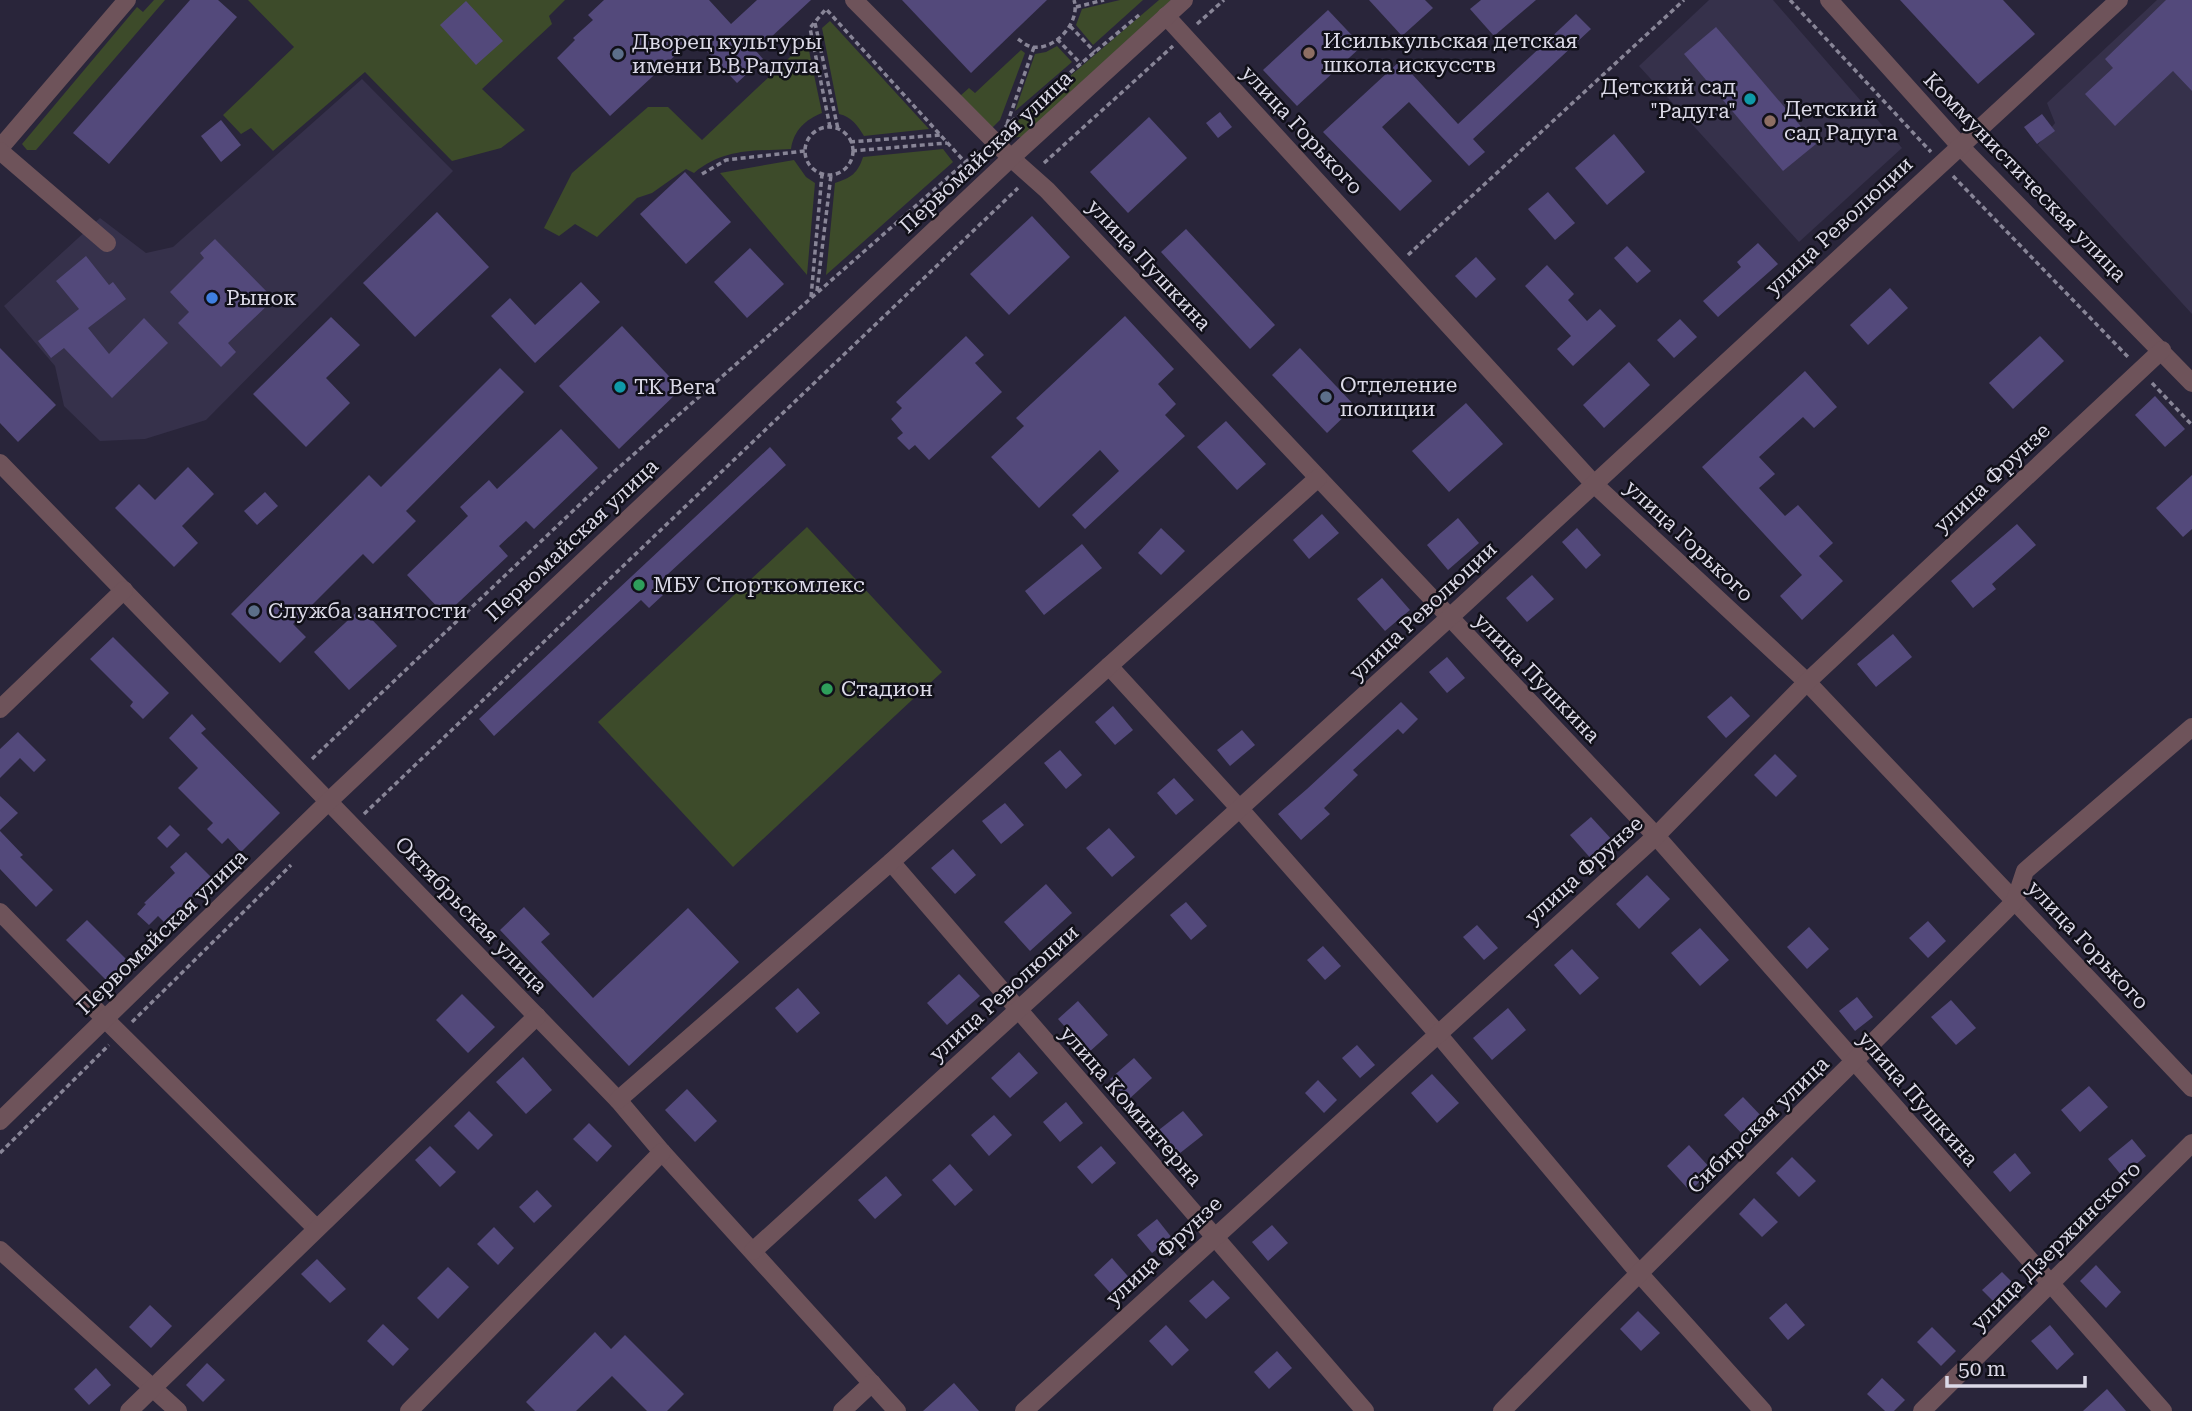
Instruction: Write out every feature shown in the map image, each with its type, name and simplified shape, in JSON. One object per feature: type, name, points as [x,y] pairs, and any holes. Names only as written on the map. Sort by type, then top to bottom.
[{"type":"street","points":[[107,243],[0,150],[127,0]]},
{"type":"street","name":"улица Пушкина","points":[[853,0],[999,133],[1011,158],[1047,190],[1656,836],[2163,1411]]},
{"type":"street","name":"Первомайская улица","points":[[0,1121],[329,801],[984,183],[1184,0]]},
{"type":"street","name":"Коммунистическая улица","points":[[1829,0],[1960,146],[2192,383]]},
{"type":"street","name":"улица Революции","points":[[753,1251],[1449,618],[2119,0]]},
{"type":"street","name":"улица Горького","points":[[1166,16],[1594,484],[1807,682],[2192,1088]]},
{"type":"street","name":"улица Фрунзе","points":[[1024,1411],[1656,836],[1807,682],[2162,350]]},
{"type":"street","name":"Октябрьская улица","points":[[0,463],[618,1100],[897,1411]]},
{"type":"street","points":[[618,1100],[891,862],[1318,478]]},
{"type":"street","points":[[0,709],[124,590]]},
{"type":"street","points":[[1109,666],[1240,809],[1438,1034],[1639,1272],[1763,1411]]},
{"type":"street","name":"Сибирская улица","points":[[1502,1411],[2015,901],[2025,872],[2192,727]]},
{"type":"street","name":"улица Коминтерна","points":[[891,862],[1365,1411]]},
{"type":"street","points":[[0,912],[120,1035],[316,1228]]},
{"type":"street","points":[[129,1411],[537,1016]]},
{"type":"street","name":"улица Дзержинского","points":[[1922,1411],[2192,1143]]},
{"type":"street","points":[[409,1411],[662,1152]]},
{"type":"street","points":[[0,1250],[178,1411]]},
{"type":"street","points":[[842,1411],[873,1383]]},
{"type":"path","points":[[1018,38],[1030,47],[1043,47],[1057,39],[1070,26],[1076,7],[1074,0]]},
{"type":"path","points":[[1076,7],[1104,0]]},
{"type":"path","points":[[352,825],[1030,175],[1224,0]]},
{"type":"path","points":[[1396,266],[1684,0]]},
{"type":"path","points":[[1790,0],[1941,163],[2192,425]]},
{"type":"path","points":[[830,127],[810,28],[826,9],[984,183]]},
{"type":"path","points":[[300,771],[616,470],[999,133],[1146,9]]},
{"type":"path","points":[[815,23],[838,129]]},
{"type":"path","points":[[1070,26],[1095,52]]},
{"type":"path","points":[[1057,39],[1081,64]]},
{"type":"path","points":[[999,133],[1034,47]]},
{"type":"path","points":[[830,127],[844,133],[852,151],[845,168],[831,175],[822,174],[810,165],[805,151],[810,136],[815,131],[830,127]]},
{"type":"path","points":[[850,142],[940,135]]},
{"type":"path","points":[[852,151],[947,143]]},
{"type":"path","points":[[702,174],[726,160],[805,151]]},
{"type":"path","points":[[810,298],[822,174]]},
{"type":"path","points":[[817,293],[831,175]]},
{"type":"path","points":[[0,1153],[294,862]]},
{"type":"shaded area","points":[[1709,0],[1773,0],[1902,148],[1799,242],[1639,66]]},
{"type":"shaded area","points":[[2157,0],[2192,0],[2192,314],[2038,145],[2055,123],[2047,103]]},
{"type":"shaded area","points":[[362,79],[453,171],[206,420],[145,439],[100,441],[64,406],[55,366],[4,306],[100,218],[146,253],[173,247]]},
{"type":"green space","points":[[154,0],[165,0],[36,150],[27,150],[22,144],[137,7],[143,12]]},
{"type":"green space","points":[[248,0],[565,0],[549,16],[552,24],[482,89],[525,130],[501,148],[452,161],[365,72],[273,151],[251,128],[241,134],[223,115],[294,47]]},
{"type":"green space","points":[[1120,0],[1143,0],[1093,45],[1076,25],[1082,9]]},
{"type":"green space","points":[[1159,0],[1171,0],[1022,137],[1005,138],[1001,135]]},
{"type":"green space","points":[[830,21],[929,129],[864,136],[851,119],[839,114],[822,28]]},
{"type":"green space","points":[[807,41],[822,113],[801,127],[791,149],[740,152],[717,159],[694,173],[686,169],[652,193],[637,198],[597,237],[575,224],[559,236],[544,228],[572,173],[648,107],[668,107],[702,140]]},
{"type":"green space","points":[[1057,46],[1072,62],[1015,111],[1035,54]]},
{"type":"green space","points":[[1021,50],[1025,53],[1000,120],[992,128],[960,96],[969,88],[975,93]]},
{"type":"green space","points":[[943,149],[953,162],[826,275],[835,183],[853,174],[863,157]]},
{"type":"green space","points":[[794,160],[806,177],[815,183],[807,275],[720,173]]},
{"type":"green space","points":[[807,527],[942,672],[733,867],[598,722]]},
{"type":"building","points":[[190,0],[218,0],[237,17],[109,164],[73,133]]},
{"type":"building","name":"Дворец культуры имени В.В.Радула","points":[[604,0],[709,0],[731,24],[757,0],[811,0],[756,51],[763,59],[737,83],[694,38],[610,116],[557,58],[575,40],[573,38],[593,20],[588,15]]},
{"type":"building","points":[[902,0],[1047,0],[971,73]]},
{"type":"building","points":[[1369,0],[1425,0],[1433,8],[1402,36]]},
{"type":"building","points":[[1481,0],[1536,0],[1494,36],[1470,9]]},
{"type":"building","points":[[1900,0],[2003,0],[2035,34],[1978,84]]},
{"type":"building","points":[[2166,0],[2192,0],[2192,91],[2173,71],[2115,126],[2085,94],[2113,68],[2105,59]]},
{"type":"building","points":[[466,1],[503,41],[476,65],[440,25]]},
{"type":"building","name":"Исилькульская детская школа искусств","points":[[1328,10],[1362,46],[1297,106],[1263,70]]},
{"type":"building","points":[[1576,14],[1591,29],[1473,139],[1485,152],[1469,166],[1409,102],[1382,127],[1432,181],[1400,211],[1323,132],[1400,61],[1458,124]]},
{"type":"building","name":"Детский сад \"Радуга\"","points":[[1716,27],[1816,144],[1783,171],[1684,54]]},
{"type":"building","points":[[1220,112],[1232,127],[1218,138],[1206,123]]},
{"type":"building","points":[[2042,114],[2055,131],[2037,144],[2024,127]]},
{"type":"building","points":[[1149,117],[1187,158],[1128,213],[1090,172]]},
{"type":"building","points":[[221,120],[241,145],[221,162],[201,136]]},
{"type":"building","points":[[1614,134],[1645,172],[1607,205],[1575,168]]},
{"type":"building","points":[[685,172],[731,222],[686,264],[640,214]]},
{"type":"building","points":[[1548,192],[1575,223],[1555,240],[1528,209]]},
{"type":"building","points":[[437,212],[489,267],[415,337],[363,283]]},
{"type":"building","points":[[1032,216],[1070,257],[1009,315],[970,274]]},
{"type":"building","points":[[1186,229],[1275,325],[1250,349],[1161,252]]},
{"type":"building","points":[[215,239],[274,299],[228,343],[236,352],[221,367],[178,323],[189,312],[170,292],[204,258],[200,253]]},
{"type":"building","points":[[1758,243],[1778,264],[1718,317],[1703,301],[1741,267],[1737,262]]},
{"type":"building","points":[[1627,246],[1651,271],[1637,283],[1614,258]]},
{"type":"building","points":[[750,248],[784,284],[747,318],[714,282]]},
{"type":"building","points":[[86,256],[109,285],[113,282],[126,299],[88,328],[109,354],[144,318],[168,343],[112,398],[64,348],[51,358],[38,341],[79,309],[56,281]]},
{"type":"building","points":[[1476,257],[1496,279],[1476,298],[1455,276]]},
{"type":"building","points":[[1547,265],[1574,294],[1568,300],[1587,321],[1600,309],[1616,326],[1573,366],[1557,349],[1571,336],[1525,286]]},
{"type":"building","points":[[581,282],[600,302],[535,363],[491,316],[510,298],[535,325]]},
{"type":"building","points":[[1890,288],[1908,308],[1868,345],[1850,325]]},
{"type":"building","points":[[1125,316],[1174,369],[1158,384],[1176,404],[1165,415],[1185,436],[1085,529],[1072,515],[1119,471],[1100,450],[1039,508],[991,457],[1024,426],[1016,418]]},
{"type":"building","points":[[331,317],[360,345],[326,378],[350,403],[306,447],[253,394]]},
{"type":"building","points":[[1680,319],[1697,337],[1674,358],[1657,340]]},
{"type":"building","name":"ТК Вега","points":[[622,326],[681,389],[619,449],[559,386]]},
{"type":"building","points":[[966,336],[984,355],[975,363],[1002,392],[929,460],[915,445],[909,450],[897,438],[903,433],[891,419],[902,408],[896,402]]},
{"type":"building","points":[[2040,336],[2064,361],[2013,409],[1989,383]]},
{"type":"building","points":[[0,348],[56,405],[18,442],[0,423]]},
{"type":"building","points":[[1300,348],[1355,406],[1327,433],[1272,375]]},
{"type":"building","points":[[1629,362],[1650,385],[1604,428],[1583,405]]},
{"type":"building","points":[[500,368],[524,392],[406,511],[416,521],[373,564],[363,554],[293,624],[306,637],[280,663],[231,614],[369,475],[381,487]]},
{"type":"building","points":[[1805,371],[1837,407],[1814,428],[1803,417],[1759,457],[1775,474],[1759,488],[1785,516],[1798,505],[1833,543],[1819,556],[1843,581],[1802,620],[1780,596],[1802,575],[1702,467]]},
{"type":"building","points":[[2155,396],[2185,429],[2165,447],[2135,415]]},
{"type":"building","points":[[1466,403],[1503,444],[1449,492],[1412,451]]},
{"type":"building","points":[[1226,421],[1266,464],[1237,490],[1197,447]]},
{"type":"building","points":[[561,429],[598,468],[534,529],[526,521],[499,546],[508,556],[445,615],[407,575],[468,516],[460,507],[489,480],[497,489]]},
{"type":"building","points":[[770,447],[786,465],[655,586],[663,595],[649,608],[641,600],[494,736],[479,719]]},
{"type":"building","points":[[188,467],[214,494],[182,526],[198,543],[174,567],[115,508],[139,484],[155,500]]},
{"type":"building","points":[[2192,475],[2192,529],[2183,537],[2156,508]]},
{"type":"building","points":[[265,492],[278,506],[257,525],[244,511]]},
{"type":"building","points":[[1322,514],[1339,533],[1309,559],[1293,540]]},
{"type":"building","points":[[1458,518],[1479,543],[1448,570],[1427,545]]},
{"type":"building","points":[[2017,524],[2036,545],[1992,584],[1996,589],[1973,608],[1951,581]]},
{"type":"building","points":[[1161,528],[1185,551],[1161,575],[1138,553]]},
{"type":"building","points":[[1577,528],[1601,555],[1586,569],[1562,542]]},
{"type":"building","points":[[1082,544],[1102,568],[1044,615],[1025,591]]},
{"type":"building","points":[[1532,575],[1554,599],[1527,622],[1506,598]]},
{"type":"building","points":[[1382,578],[1410,610],[1385,631],[1357,599]]},
{"type":"building","points":[[361,608],[397,646],[349,690],[314,652]]},
{"type":"building","points":[[1893,634],[1912,657],[1876,687],[1857,664]]},
{"type":"building","points":[[113,637],[169,693],[143,719],[130,706],[133,702],[90,659]]},
{"type":"building","points":[[1447,657],[1465,678],[1447,693],[1429,672]]},
{"type":"building","points":[[1731,696],[1750,716],[1726,738],[1707,717]]},
{"type":"building","points":[[1401,702],[1418,719],[1403,734],[1398,729],[1353,770],[1358,775],[1324,808],[1330,814],[1301,840],[1278,814]]},
{"type":"building","points":[[1113,706],[1133,730],[1115,745],[1095,722]]},
{"type":"building","points":[[192,714],[206,729],[201,733],[280,813],[241,852],[228,838],[222,844],[207,829],[213,823],[178,788],[198,768],[169,738]]},
{"type":"building","points":[[1242,730],[1255,745],[1230,766],[1217,750]]},
{"type":"building","points":[[18,732],[46,760],[34,772],[20,758],[0,778],[0,749]]},
{"type":"building","points":[[1060,750],[1082,775],[1066,789],[1044,763]]},
{"type":"building","points":[[1775,754],[1797,776],[1776,797],[1754,775]]},
{"type":"building","points":[[1174,778],[1194,800],[1176,815],[1157,793]]},
{"type":"building","points":[[0,796],[18,813],[0,830]]},
{"type":"building","points":[[1005,803],[1024,825],[1001,844],[982,821]]},
{"type":"building","points":[[1591,817],[1614,842],[1593,861],[1570,835]]},
{"type":"building","points":[[170,825],[180,835],[167,848],[157,838]]},
{"type":"building","points":[[1109,828],[1135,857],[1112,877],[1086,848]]},
{"type":"building","points":[[0,831],[23,855],[20,857],[53,890],[36,907],[0,869]]},
{"type":"building","points":[[953,849],[976,875],[955,894],[931,868]]},
{"type":"building","points":[[186,852],[211,877],[165,923],[158,916],[149,925],[137,914],[146,904],[144,903],[175,873],[170,867]]},
{"type":"building","points":[[1647,875],[1670,899],[1639,929],[1616,904]]},
{"type":"building","points":[[1046,884],[1072,913],[1030,951],[1004,922]]},
{"type":"building","points":[[1186,902],[1207,926],[1191,940],[1170,915]]},
{"type":"building","points":[[524,907],[550,934],[541,942],[593,998],[688,908],[739,962],[629,1066],[500,930]]},
{"type":"building","points":[[87,920],[128,961],[107,981],[66,940]]},
{"type":"building","points":[[1928,921],[1946,941],[1928,958],[1909,938]]},
{"type":"building","points":[[1477,925],[1498,948],[1484,960],[1463,937]]},
{"type":"building","points":[[1809,927],[1829,949],[1807,969],[1787,947]]},
{"type":"building","points":[[1700,928],[1729,960],[1700,986],[1671,953]]},
{"type":"building","points":[[1323,946],[1341,966],[1325,980],[1307,960]]},
{"type":"building","points":[[1572,949],[1599,978],[1580,995],[1554,965]]},
{"type":"building","points":[[959,974],[980,996],[947,1025],[927,1003]]},
{"type":"building","points":[[798,988],[820,1013],[797,1033],[775,1008]]},
{"type":"building","points":[[462,994],[495,1027],[468,1053],[436,1020]]},
{"type":"building","points":[[1857,997],[1873,1017],[1855,1031],[1839,1011]]},
{"type":"building","points":[[1951,1000],[1976,1028],[1956,1045],[1931,1017]]},
{"type":"building","points":[[1078,1001],[1108,1035],[1088,1053],[1058,1019]]},
{"type":"building","points":[[1508,1008],[1526,1030],[1492,1060],[1473,1038]]},
{"type":"building","points":[[1357,1045],[1375,1065],[1360,1078],[1342,1058]]},
{"type":"building","points":[[1019,1052],[1038,1073],[1010,1098],[991,1078]]},
{"type":"building","points":[[523,1057],[552,1090],[526,1114],[496,1082]]},
{"type":"building","points":[[1134,1058],[1152,1078],[1128,1100],[1110,1079]]},
{"type":"building","points":[[1432,1074],[1459,1103],[1437,1123],[1411,1093]]},
{"type":"building","points":[[1318,1080],[1337,1100],[1324,1113],[1305,1093]]},
{"type":"building","points":[[2089,1086],[2108,1107],[2080,1132],[2061,1110]]},
{"type":"building","points":[[687,1089],[717,1121],[695,1142],[665,1110]]},
{"type":"building","points":[[1743,1097],[1765,1120],[1746,1138],[1724,1115]]},
{"type":"building","points":[[1066,1102],[1083,1123],[1060,1142],[1043,1122]]},
{"type":"building","points":[[469,1111],[493,1135],[478,1150],[454,1126]]},
{"type":"building","points":[[1183,1111],[1203,1135],[1175,1157],[1155,1133]]},
{"type":"building","points":[[994,1115],[1012,1135],[989,1156],[971,1135]]},
{"type":"building","points":[[589,1123],[612,1146],[597,1162],[573,1139]]},
{"type":"building","points":[[2132,1139],[2146,1156],[2122,1176],[2108,1159]]},
{"type":"building","points":[[1689,1145],[1712,1170],[1690,1191],[1667,1166]]},
{"type":"building","points":[[430,1146],[456,1172],[440,1187],[415,1160]]},
{"type":"building","points":[[1101,1146],[1116,1163],[1092,1184],[1077,1167]]},
{"type":"building","points":[[2015,1153],[2031,1173],[2010,1192],[1993,1172]]},
{"type":"building","points":[[1792,1157],[1816,1181],[1799,1197],[1776,1173]]},
{"type":"building","points":[[950,1164],[973,1190],[955,1206],[932,1180]]},
{"type":"building","points":[[886,1176],[902,1195],[875,1219],[858,1200]]},
{"type":"building","points":[[537,1190],[552,1206],[534,1223],[519,1207]]},
{"type":"building","points":[[1754,1198],[1778,1222],[1762,1237],[1739,1214]]},
{"type":"building","points":[[1157,1219],[1172,1238],[1152,1253],[1137,1235]]},
{"type":"building","points":[[1272,1225],[1288,1243],[1268,1261],[1252,1242]]},
{"type":"building","points":[[494,1227],[514,1248],[498,1265],[477,1244]]},
{"type":"building","points":[[1112,1258],[1133,1282],[1115,1298],[1094,1275]]},
{"type":"building","points":[[317,1259],[346,1289],[330,1303],[301,1274]]},
{"type":"building","points":[[2096,1265],[2121,1292],[2106,1308],[2080,1281]]},
{"type":"building","points":[[448,1267],[469,1287],[438,1319],[417,1298]]},
{"type":"building","points":[[2002,1272],[2015,1285],[1995,1303],[1982,1290]]},
{"type":"building","points":[[1213,1280],[1230,1298],[1206,1319],[1189,1301]]},
{"type":"building","points":[[1786,1303],[1805,1325],[1788,1340],[1769,1318]]},
{"type":"building","points":[[150,1305],[172,1326],[151,1348],[129,1327]]},
{"type":"building","points":[[1638,1311],[1660,1333],[1641,1351],[1620,1329]]},
{"type":"building","points":[[383,1324],[409,1349],[393,1366],[367,1341]]},
{"type":"building","points":[[1166,1325],[1189,1350],[1172,1366],[1149,1341]]},
{"type":"building","points":[[2050,1325],[2074,1354],[2057,1370],[2031,1341]]},
{"type":"building","points":[[1932,1327],[1956,1351],[1941,1366],[1917,1342]]},
{"type":"building","points":[[595,1332],[611,1349],[625,1335],[684,1394],[667,1411],[647,1411],[612,1376],[576,1411],[535,1411],[526,1402]]},
{"type":"building","points":[[1277,1351],[1292,1368],[1269,1389],[1254,1372]]},
{"type":"building","points":[[207,1363],[225,1380],[203,1402],[186,1385]]},
{"type":"building","points":[[96,1368],[111,1385],[89,1405],[74,1389]]},
{"type":"building","points":[[1882,1378],[1905,1400],[1894,1411],[1885,1411],[1867,1394]]},
{"type":"building","points":[[954,1383],[979,1411],[923,1411]]},
{"type":"building","points":[[2107,1389],[2126,1411],[2083,1411]]},
{"type":"place","name":"Исилькульская детская школа искусств","points":[[1309,53]]},
{"type":"place","name":"Дворец культуры имени В.В.Радула","points":[[618,54]]},
{"type":"place","name":"Детский сад \"Радуга\"","points":[[1750,99]]},
{"type":"place","name":"Детский сад Радуга","points":[[1770,121]]},
{"type":"place","name":"Рынок","points":[[212,298]]},
{"type":"place","name":"ТК Вега","points":[[620,387]]},
{"type":"place","name":"Отделение полиции","points":[[1326,397]]},
{"type":"place","name":"МБУ Спорткомлекс","points":[[639,585]]},
{"type":"place","name":"Служба занятости","points":[[254,611]]},
{"type":"place","name":"Стадион","points":[[827,689]]}]
